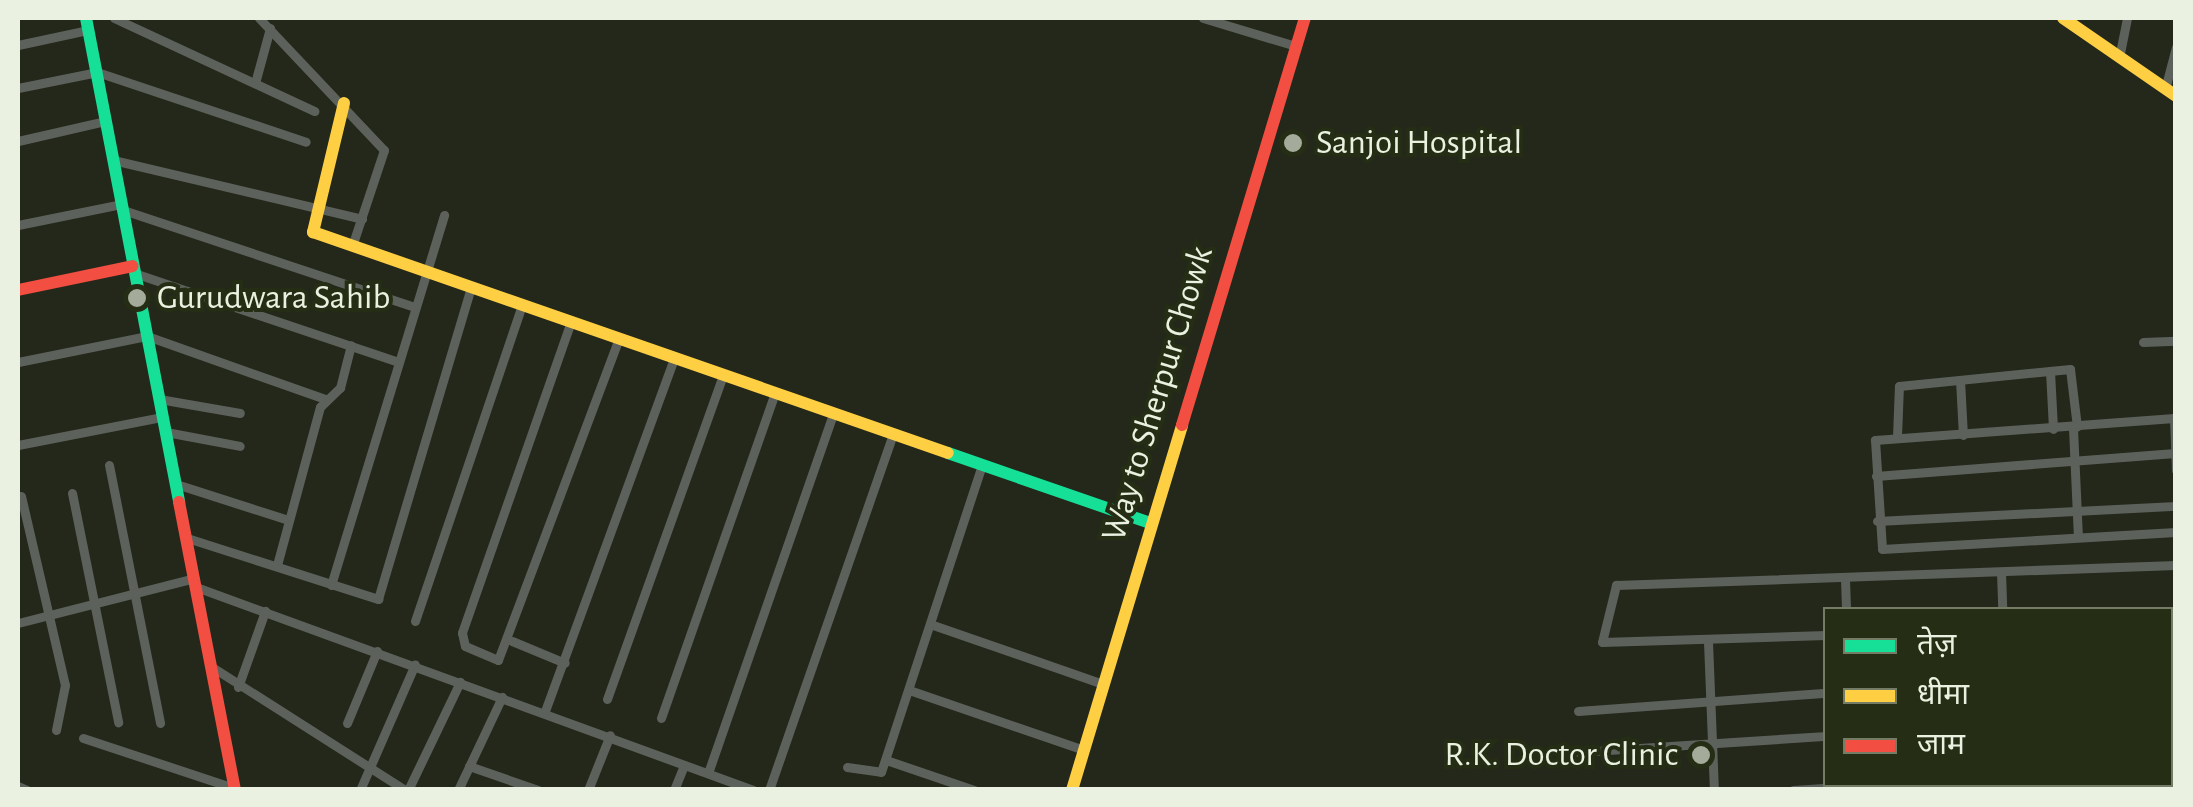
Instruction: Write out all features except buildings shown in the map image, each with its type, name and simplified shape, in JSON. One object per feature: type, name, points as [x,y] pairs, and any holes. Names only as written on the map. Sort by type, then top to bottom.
[{"type":"street","points":[[114,18],[314,111]]},
{"type":"street","points":[[259,18],[344,103],[384,150],[352,246]]},
{"type":"street","points":[[1203,18],[1296,46]]},
{"type":"street","name":"Way to Sherpur Chowk","points":[[1072,790],[1305,18]]},
{"type":"street","points":[[2063,18],[2170,93],[2176,47]]},
{"type":"street","points":[[2119,58],[2127,18]]},
{"type":"street","points":[[18,45],[87,24],[235,789],[83,738]]},
{"type":"street","points":[[254,83],[270,28]]},
{"type":"street","points":[[18,88],[97,72],[306,142]]},
{"type":"street","points":[[344,103],[311,230],[617,344],[1150,523]]},
{"type":"street","points":[[18,141],[105,121]]},
{"type":"street","points":[[114,160],[362,220]]},
{"type":"street","points":[[18,224],[122,207],[412,306]]},
{"type":"street","points":[[331,585],[422,270],[444,215]]},
{"type":"street","points":[[18,290],[134,270],[396,360]]},
{"type":"street","points":[[187,538],[379,597],[470,290]]},
{"type":"street","points":[[416,621],[520,310]]},
{"type":"street","points":[[569,326],[462,638],[501,661],[512,641],[617,344]]},
{"type":"street","points":[[18,362],[147,336],[326,399]]},
{"type":"street","points":[[2143,342],[2176,341]]},
{"type":"street","points":[[277,565],[326,399],[340,388],[350,345]]},
{"type":"street","points":[[545,711],[673,362]]},
{"type":"street","points":[[2050,371],[2053,429]]},
{"type":"street","points":[[1897,437],[1898,387],[2050,371],[2077,374],[2078,536]]},
{"type":"street","points":[[606,699],[722,378]]},
{"type":"street","points":[[1960,380],[1963,435]]},
{"type":"street","points":[[661,718],[774,396]]},
{"type":"street","points":[[159,399],[240,413]]},
{"type":"street","points":[[708,774],[832,416]]},
{"type":"street","points":[[18,445],[162,417]]},
{"type":"street","points":[[2176,470],[2174,418],[1875,440],[1877,521],[1886,550],[2176,532]]},
{"type":"street","points":[[166,432],[240,446]]},
{"type":"street","points":[[768,790],[892,438]]},
{"type":"street","points":[[1876,476],[2175,453]]},
{"type":"street","points":[[109,465],[160,724]]},
{"type":"street","points":[[847,767],[877,775],[886,760],[981,467]]},
{"type":"street","points":[[176,484],[288,520]]},
{"type":"street","points":[[72,493],[118,722]]},
{"type":"street","points":[[20,496],[66,692],[56,730]]},
{"type":"street","points":[[1877,521],[2176,506]]},
{"type":"street","points":[[1823,635],[1603,645],[1608,589],[2176,565]]},
{"type":"street","points":[[2001,572],[2002,607]]},
{"type":"street","points":[[1845,580],[1846,607]]},
{"type":"street","points":[[18,623],[136,590],[195,583],[753,790]]},
{"type":"street","points":[[238,687],[265,611]]},
{"type":"street","points":[[930,624],[1103,684]]},
{"type":"street","points":[[512,641],[565,662]]},
{"type":"street","points":[[1708,642],[1714,790]]},
{"type":"street","points":[[347,723],[377,651]]},
{"type":"street","points":[[2173,675],[2176,658]]},
{"type":"street","points":[[360,790],[415,664]]},
{"type":"street","points":[[212,668],[407,790],[460,682]]},
{"type":"street","points":[[909,690],[1084,750]]},
{"type":"street","points":[[1578,711],[1823,693]]},
{"type":"street","points":[[458,790],[502,697]]},
{"type":"street","points":[[588,790],[610,735]]},
{"type":"street","points":[[1577,752],[1823,736]]},
{"type":"street","points":[[886,760],[974,790]]},
{"type":"street","points":[[469,766],[538,790]]},
{"type":"street","points":[[674,790],[684,766]]},
{"type":"street","points":[[18,786],[26,790]]},
{"type":"street","points":[[1792,790],[1865,787]]},
{"type":"traffic: fast","points":[[86,18],[179,502]]},
{"type":"traffic: fast","points":[[948,453],[1150,523]]},
{"type":"traffic: slow","points":[[2063,18],[2176,96]]},
{"type":"traffic: slow","points":[[344,103],[313,232],[948,453]]},
{"type":"traffic: slow","points":[[1072,790],[1182,425]]},
{"type":"traffic: jam","points":[[1182,425],[1305,18]]},
{"type":"traffic: jam","points":[[18,290],[133,266]]},
{"type":"traffic: jam","points":[[179,502],[235,790]]},
{"type":"place","name":"Sanjoi Hospital","points":[[1293,143]]},
{"type":"place","name":"Gurudwara Sahib","points":[[137,298]]},
{"type":"place","name":"R.K. Doctor Clinic","points":[[1701,755]]}]
